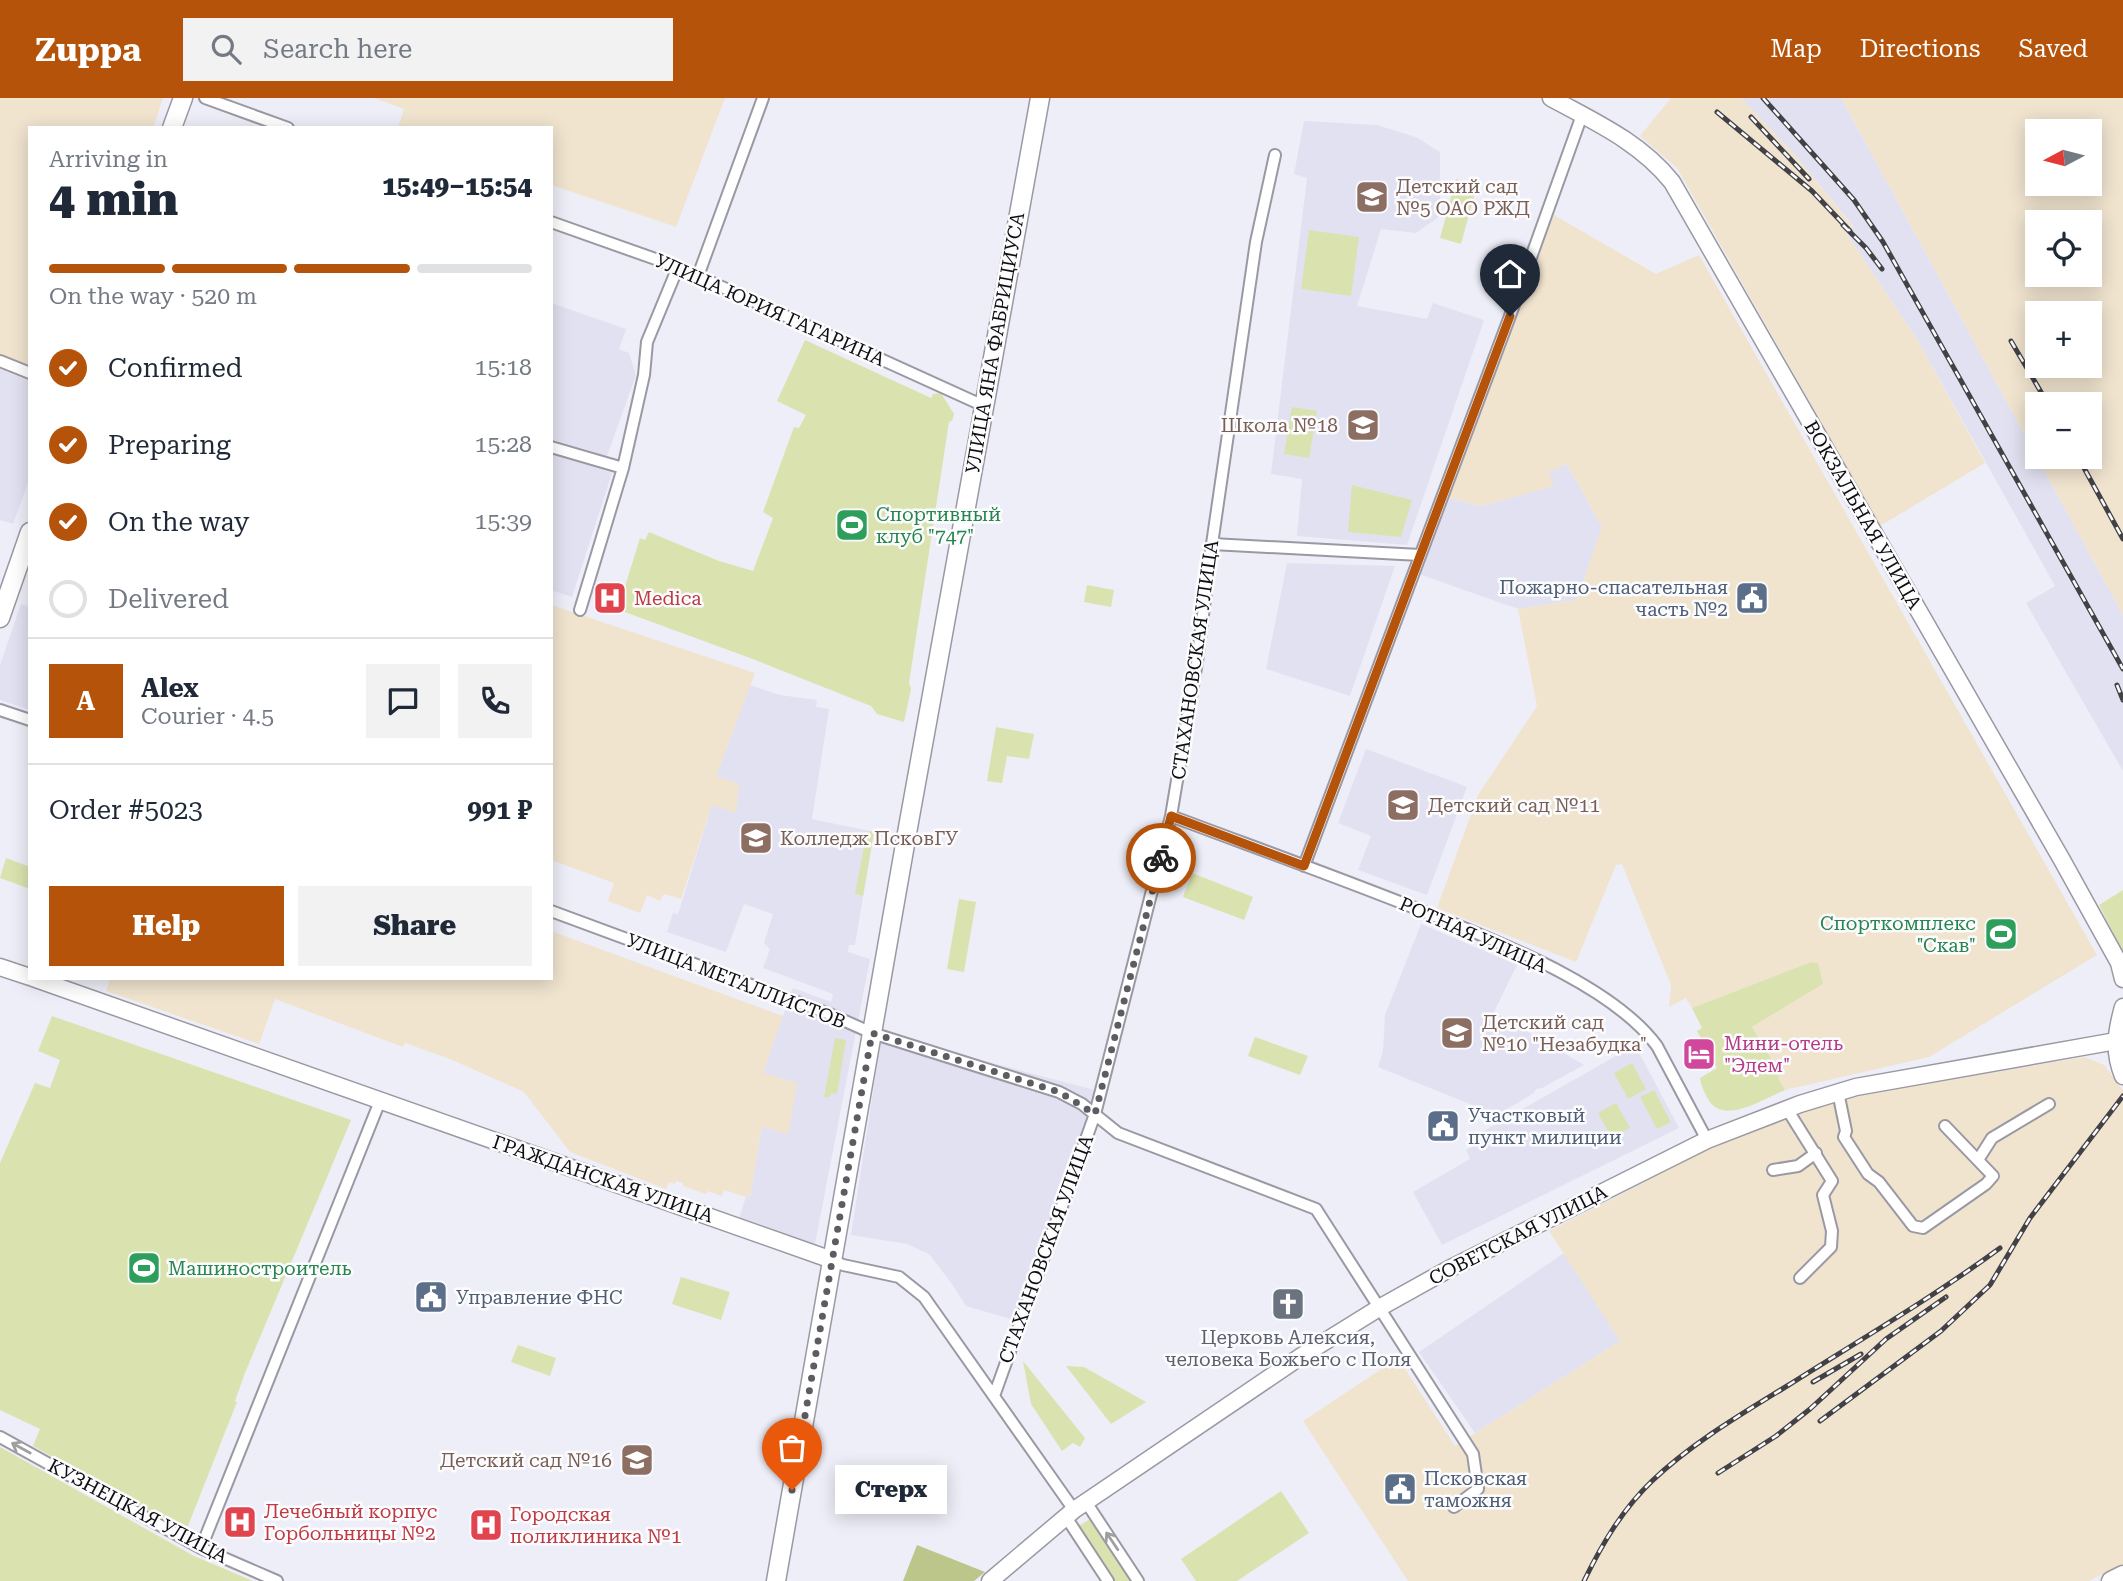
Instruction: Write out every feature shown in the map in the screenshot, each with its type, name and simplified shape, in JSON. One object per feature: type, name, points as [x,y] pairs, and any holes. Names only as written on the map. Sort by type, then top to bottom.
[{"type":"main road","points":[[173,126],[183,98]]},
{"type":"main road","name":"УЛИЦА ЯНА ФАБРИЦИУСА","points":[[776,1581],[1040,98]]},
{"type":"main road","points":[[0,618],[28,538]]},
{"type":"main road","points":[[2111,1581],[2123,1575]]},
{"type":"street","points":[[205,98],[282,126]]},
{"type":"street","points":[[698,276],[763,98]]},
{"type":"street","name":"ВОКЗАЛЬНАЯ УЛИЦА","points":[[1551,98],[1619,135],[1650,158],[1672,182],[2062,860],[2119,963],[2123,979]]},
{"type":"street","points":[[1304,866],[1510,316],[1582,115]]},
{"type":"street","name":"СТАХАНОВСКАЯ УЛИЦА","points":[[994,1396],[1095,1114],[1171,816],[1197,662],[1256,242],[1275,155]]},
{"type":"street","name":"УЛИЦА ЮРИЯ ГАГАРИНА","points":[[553,223],[678,267],[984,406]]},
{"type":"street","points":[[579,610],[623,468],[645,375],[646,342],[678,267]]},
{"type":"street","points":[[0,361],[28,372]]},
{"type":"street","points":[[553,448],[623,468]]},
{"type":"street","points":[[1212,544],[1420,555]]},
{"type":"street","points":[[0,710],[28,719]]},
{"type":"street","name":"РОТНАЯ УЛИЦА","points":[[1171,816],[1487,937],[1598,993],[1632,1017],[1648,1033],[1707,1140]]},
{"type":"street","name":"УЛИЦА МЕТАЛЛИСТОВ","points":[[553,912],[827,1013],[872,1033],[1059,1092],[1095,1114],[1118,1133],[1316,1209],[1473,1454],[1478,1489],[1454,1507]]},
{"type":"street","name":"ГРАЖДАНСКАЯ УЛИЦА","points":[[0,967],[28,977]]},
{"type":"street","name":"ГРАЖДАНСКАЯ УЛИЦА","points":[[37,980],[843,1265],[899,1277],[924,1297],[1075,1510],[1138,1581]]},
{"type":"street","points":[[2123,1007],[2115,1053],[2123,1076]]},
{"type":"street","name":"СОВЕТСКАЯ УЛИЦА","points":[[990,1581],[1075,1510],[1300,1357],[1379,1308],[1461,1263],[1707,1140],[1838,1091],[2116,1041]]},
{"type":"street","points":[[1838,1091],[1846,1131],[1844,1137],[1868,1174],[1879,1182],[1913,1226],[1923,1228],[1986,1184],[1993,1176],[1945,1126]]},
{"type":"street","points":[[201,1548],[380,1101]]},
{"type":"street","points":[[1978,1160],[1992,1138],[2049,1104]]},
{"type":"street","points":[[1787,1109],[1832,1181],[1823,1195],[1832,1231],[1831,1247],[1800,1278]]},
{"type":"street","points":[[1773,1170],[1798,1166],[1816,1153]]},
{"type":"street","name":"КУЗНЕЦКАЯ УЛИЦА","points":[[0,1437],[201,1548],[278,1581]]},
{"type":"street","name":"ГРАЖДАНСКАЯ УЛИЦА","points":[[1075,1510],[1108,1581]]},
{"type":"shaded area","points":[[0,98],[163,98],[154,126],[28,126],[28,380],[0,369]]},
{"type":"shaded area","points":[[374,98],[725,98],[676,227],[553,186],[553,126],[399,126],[404,109]]},
{"type":"shaded area","points":[[1671,98],[1741,98],[1796,156],[1854,228],[1846,233],[1918,341],[1985,463],[1880,526],[1677,168],[1640,136]]},
{"type":"shaded area","points":[[1741,98],[1841,98],[2025,435],[2025,469],[2043,469],[2123,615],[2123,771],[2026,603],[2055,586],[1918,341],[1846,233],[1854,227],[1796,156]]},
{"type":"shaded area","points":[[1841,98],[2123,98],[2123,615],[2043,469],[2102,469],[2102,392],[2025,392],[2025,435]]},
{"type":"shaded area","name":"Школа №18","points":[[1304,121],[1377,125],[1416,137],[1440,152],[1440,216],[1416,233],[1381,229],[1357,306],[1427,319],[1433,303],[1484,320],[1407,545],[1297,536],[1302,479],[1271,474],[1307,178],[1294,174]]},
{"type":"shaded area","points":[[1554,215],[1656,274],[1699,255],[2097,955],[1929,1057],[1785,1090],[1777,1078],[1779,1074],[1752,1027],[1823,984],[1811,962],[1692,1008],[1686,998],[1669,1007],[1671,985],[1622,864],[1616,865],[1576,962],[1437,908],[1478,795],[1537,706],[1518,609],[1577,600],[1602,527],[1567,464],[1549,472],[1554,486],[1481,506],[1446,497]]},
{"type":"shaded area","points":[[553,304],[626,329],[619,349],[629,353],[636,375],[607,456],[553,440]]},
{"type":"shaded area","points":[[0,369],[28,380],[28,483],[13,524],[0,520]]},
{"type":"shaded area","points":[[553,454],[612,473],[572,597],[553,591]]},
{"type":"shaded area","points":[[1567,464],[1602,527],[1577,600],[1518,609],[1419,574],[1446,497],[1481,506],[1553,486],[1548,472]]},
{"type":"shaded area","points":[[1287,563],[1395,566],[1350,696],[1266,669]]},
{"type":"shaded area","points":[[21,604],[28,606],[28,709],[0,700],[0,665]]},
{"type":"shaded area","points":[[553,606],[755,673],[716,776],[739,784],[736,813],[712,805],[681,899],[664,894],[660,901],[647,895],[640,913],[608,901],[614,883],[553,861]]},
{"type":"shaded area","points":[[750,685],[780,695],[817,700],[816,707],[829,709],[812,819],[874,832],[855,945],[849,945],[848,952],[870,959],[812,1259],[737,1233],[746,1197],[750,1196],[762,1126],[746,1119],[793,988],[831,1002],[833,994],[763,968],[770,949],[764,943],[773,914],[744,904],[726,952],[667,932],[673,913],[678,914],[712,805],[736,812],[716,776]]},
{"type":"shaded area","name":"Детский сад №11","points":[[1366,749],[1467,787],[1427,895],[1358,870],[1371,836],[1338,823]]},
{"type":"shaded area","name":"Детский сад №10 \"Незабудка\"","points":[[1421,924],[1517,965],[1494,1012],[1584,1065],[1536,1089],[1534,1093],[1497,1115],[1378,1067],[1383,1051],[1385,1015]]},
{"type":"shaded area","points":[[553,932],[783,1016],[763,1073],[797,1083],[788,1135],[762,1126],[750,1196],[724,1190],[722,1196],[708,1191],[706,1194],[676,1181],[675,1184],[669,1182],[666,1189],[570,1152],[524,1092],[450,1059],[405,1043],[403,1047],[275,999],[259,1044],[106,991],[109,980],[553,980]]},
{"type":"shaded area","points":[[882,1034],[1106,1093],[1028,1324],[966,1306],[929,1254],[907,1244],[851,1235]]},
{"type":"shaded area","points":[[1635,1045],[1679,1128],[1442,1245],[1413,1192],[1470,1159],[1466,1150],[1481,1142],[1477,1135]]},
{"type":"shaded area","points":[[2085,1057],[2104,1065],[2123,1090],[2123,1564],[2089,1581],[1408,1581],[1303,1421],[1398,1358],[1455,1446],[1620,1341],[1549,1231],[1746,1130],[1845,1098]]},
{"type":"shaded area","points":[[1564,1253],[1620,1341],[1475,1433],[1419,1352]]},
{"type":"green space","points":[[1456,179],[1477,185],[1461,244],[1440,238]]},
{"type":"green space","points":[[1309,230],[1359,237],[1351,296],[1301,289]]},
{"type":"green space","name":"Спортивный клуб \"747\"","points":[[805,340],[931,398],[933,394],[941,393],[954,414],[949,422],[904,722],[877,714],[871,706],[750,658],[622,611],[619,606],[640,538],[645,540],[649,532],[719,561],[753,571],[773,518],[763,512],[794,427],[799,428],[806,415],[777,401]]},
{"type":"green space","points":[[1292,407],[1317,411],[1309,458],[1284,454]]},
{"type":"green space","points":[[1352,485],[1412,500],[1401,537],[1348,532]]},
{"type":"green space","points":[[1087,585],[1114,590],[1111,607],[1084,602]]},
{"type":"green space","points":[[996,727],[1034,734],[1029,759],[1007,756],[1002,783],[987,781]]},
{"type":"green space","points":[[867,831],[874,832],[863,896],[855,894]]},
{"type":"green space","points":[[6,858],[28,866],[28,888],[0,878]]},
{"type":"green space","points":[[1192,873],[1253,897],[1244,920],[1183,897]]},
{"type":"green space","points":[[2123,890],[2123,952],[2099,905]]},
{"type":"green space","points":[[959,899],[976,902],[964,972],[947,969]]},
{"type":"green space","points":[[1811,962],[1818,963],[1823,984],[1752,1027],[1780,1074],[1778,1078],[1785,1090],[1744,1108],[1723,1110],[1715,1107],[1708,1099],[1700,1078],[1717,1068],[1697,1031],[1702,1028],[1692,1008]]},
{"type":"green space","name":"Машиностроитель","points":[[52,1016],[351,1120],[245,1373],[235,1401],[237,1402],[186,1531],[33,1446],[40,1429],[0,1410],[0,1163],[35,1083],[50,1088],[60,1060],[38,1051]]},
{"type":"green space","points":[[1255,1037],[1308,1056],[1300,1075],[1248,1056]]},
{"type":"green space","points":[[835,1038],[846,1040],[837,1094],[831,1093],[830,1097],[824,1097]]},
{"type":"green space","points":[[1632,1063],[1646,1089],[1628,1099],[1614,1073]]},
{"type":"green space","points":[[1654,1090],[1671,1122],[1657,1129],[1640,1097]]},
{"type":"green space","points":[[1616,1103],[1630,1128],[1612,1138],[1598,1113]]},
{"type":"green space","points":[[681,1277],[730,1292],[721,1320],[672,1304]]},
{"type":"green space","points":[[518,1345],[556,1358],[550,1376],[511,1362]]},
{"type":"green space","points":[[1023,1361],[1085,1438],[1080,1447],[1073,1443],[1062,1451],[1031,1404]]},
{"type":"green space","points":[[1066,1366],[1084,1367],[1146,1402],[1111,1424]]},
{"type":"green space","points":[[0,1447],[194,1556],[253,1581],[0,1581]]},
{"type":"green space","points":[[1281,1491],[1309,1533],[1237,1581],[1196,1581],[1181,1559]]},
{"type":"green space","points":[[1092,1518],[1133,1581],[1113,1581],[1077,1527]]},
{"type":"green space","points":[[917,1545],[985,1572],[974,1581],[903,1581]]},
{"type":"railway","points":[[1763,98],[1854,200],[1883,242],[2123,669]]},
{"type":"railway","points":[[1717,112],[1812,191],[1850,231]]},
{"type":"railway","points":[[1751,117],[1809,179]]},
{"type":"railway","points":[[1843,225],[1882,269]]},
{"type":"railway","points":[[2011,341],[2041,392]]},
{"type":"railway","points":[[2085,469],[2123,539]]},
{"type":"railway","points":[[2117,685],[2123,700]]},
{"type":"railway","points":[[1820,1421],[1941,1331],[1990,1285],[2030,1218],[2123,1096]]},
{"type":"railway","points":[[1584,1581],[1631,1504],[1683,1454],[1921,1302],[2000,1248]]},
{"type":"railway","points":[[1718,1473],[1776,1436],[1810,1409],[1886,1339],[1946,1297]]},
{"type":"railway","points":[[1813,1382],[1861,1354]]},
{"type":"way so far","points":[[792,1490],[872,1033],[1059,1092],[1095,1114],[1161,858]]},
{"type":"place","name":"Детский сад №5 ОАО РЖД","points":[[1372,197]]},
{"type":"place","name":"Школа №18","points":[[1363,425]]},
{"type":"place","name":"Спортивный клуб \"747\"","points":[[852,525]]},
{"type":"place","name":"Medica","points":[[610,598]]},
{"type":"place","name":"Пожарно-спасательная часть №2","points":[[1752,598]]},
{"type":"place","name":"Детский сад №11","points":[[1403,805]]},
{"type":"place","name":"Колледж ПсковГУ","points":[[756,838]]},
{"type":"place","name":"Спорткомплекс \"Скав\"","points":[[2001,934]]},
{"type":"place","name":"Детский сад №10 \"Незабудка\"","points":[[1457,1033]]},
{"type":"place","name":"Мини-отель \"Эдем\"","points":[[1699,1054]]},
{"type":"place","name":"Участковый пункт милиции","points":[[1443,1126]]},
{"type":"place","name":"Машиностроитель","points":[[144,1268]]},
{"type":"place","name":"Управление ФНС","points":[[431,1297]]},
{"type":"place","name":"Церковь Алексия, человека Божьего с Поля","points":[[1288,1304]]},
{"type":"place","name":"Детский сад №16","points":[[637,1460]]},
{"type":"place","name":"Псковская таможня","points":[[1400,1489]]},
{"type":"place","name":"Стерх","points":[[792,1490]]},
{"type":"place","name":"Лечебный корпус Горбольницы №2","points":[[240,1522]]},
{"type":"place","name":"Городская поликлиника №1","points":[[486,1525]]},
{"type":"route","points":[[1161,858],[1171,816],[1304,866],[1510,316]]}]
